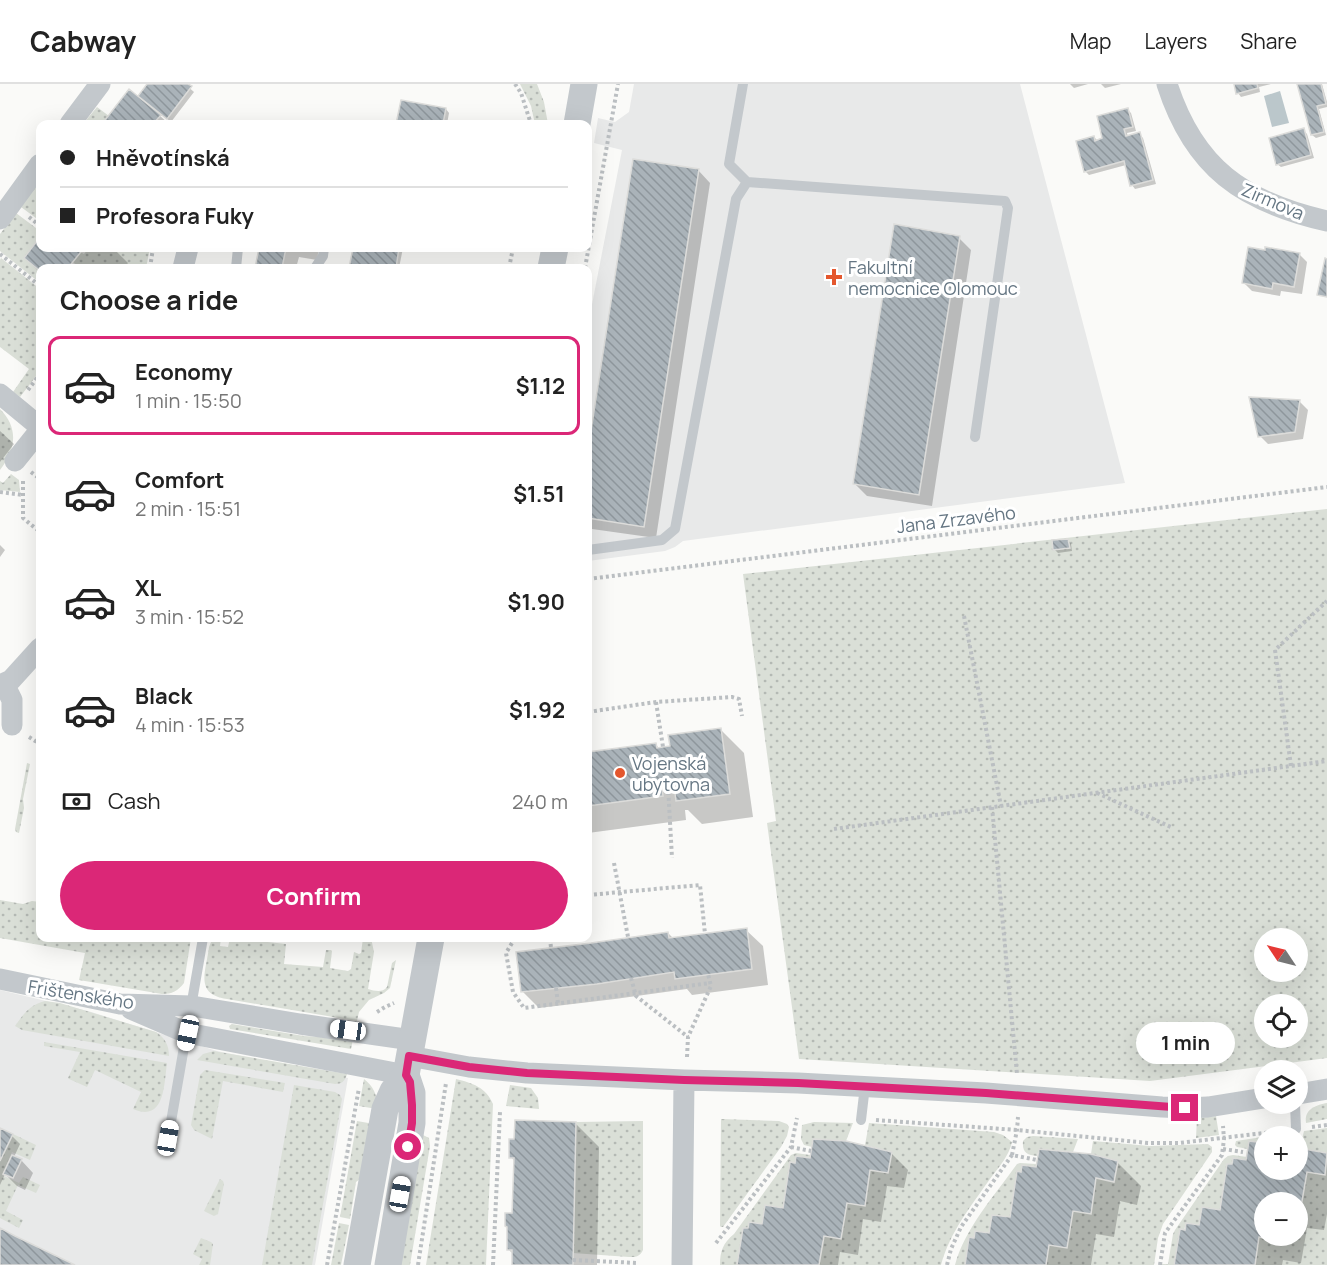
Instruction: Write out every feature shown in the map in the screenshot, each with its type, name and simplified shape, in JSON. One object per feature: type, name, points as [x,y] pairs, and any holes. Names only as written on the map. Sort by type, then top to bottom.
[{"type":"street","points":[[73,120],[100,84]]},
{"type":"street","points":[[578,120],[584,84]]},
{"type":"street","name":"Zirmova","points":[[1167,84],[1175,109],[1196,146],[1226,178],[1269,203],[1295,213],[1327,221]]},
{"type":"street","points":[[0,219],[36,170]]},
{"type":"street","points":[[0,394],[36,425]]},
{"type":"street","points":[[19,469],[36,436]]},
{"type":"street","points":[[12,725],[12,700],[2,684],[18,673],[36,653]]},
{"type":"street","points":[[357,1265],[385,1109],[409,1057],[430,942]]},
{"type":"street","name":"Frištenského","points":[[0,979],[120,1004],[192,1006],[300,1024],[409,1057]]},
{"type":"street","points":[[120,1004],[188,1033],[409,1057],[527,1073],[685,1073],[798,1083],[1019,1095],[1185,1108],[1208,1107],[1254,1099]]},
{"type":"street","points":[[388,1265],[412,1123],[409,1057]]},
{"type":"street","points":[[682,1265],[685,1073]]},
{"type":"street","points":[[1308,1092],[1327,1089]]},
{"type":"lane","points":[[743,84],[729,164],[747,182],[1005,201],[1008,208],[975,437]]},
{"type":"lane","points":[[592,549],[662,540],[675,529],[736,200],[747,182]]},
{"type":"lane","points":[[168,1138],[202,942]]},
{"type":"lane","points":[[861,1120],[865,1086]]},
{"type":"path","points":[[515,84],[521,93],[530,120]]},
{"type":"path","points":[[592,229],[618,84]]},
{"type":"path","points":[[0,254],[36,282]]},
{"type":"path","points":[[22,398],[36,379]]},
{"type":"path","points":[[19,469],[23,495],[23,518],[36,529]]},
{"type":"path","name":"Jana Zrzavého","points":[[592,579],[1327,487]]},
{"type":"path","points":[[0,492],[23,495]]},
{"type":"path","points":[[1291,766],[1275,650],[1327,601]]},
{"type":"path","points":[[964,616],[1001,806]]},
{"type":"path","points":[[592,711],[656,702],[732,697],[739,699],[742,716]]},
{"type":"path","points":[[656,702],[663,747]]},
{"type":"path","points":[[834,829],[1327,761]]},
{"type":"path","points":[[668,786],[672,858]]},
{"type":"path","points":[[1096,792],[1173,828]]},
{"type":"path","points":[[946,1265],[961,1227],[1012,1155],[1017,1130],[1019,1095],[992,807]]},
{"type":"path","points":[[614,863],[628,938]]},
{"type":"path","points":[[592,895],[700,885],[705,934]]},
{"type":"path","points":[[513,942],[506,953],[513,993],[524,1008],[710,983]]},
{"type":"path","points":[[550,942],[551,948]]},
{"type":"path","points":[[685,1073],[688,1037],[711,986],[708,974]]},
{"type":"path","points":[[632,978],[634,994],[688,1037]]},
{"type":"path","points":[[556,988],[558,1003]]},
{"type":"path","points":[[418,1265],[449,1064]]},
{"type":"path","points":[[327,1265],[359,1086]]},
{"type":"path","points":[[1160,1265],[1165,1233],[1222,1155],[1224,1138],[1220,1104]]},
{"type":"path","points":[[492,1265],[500,1112]]},
{"type":"path","points":[[716,1243],[791,1147],[797,1118]]},
{"type":"path","points":[[891,1121],[1148,1143],[1179,1143],[1254,1134]]},
{"type":"path","points":[[791,1147],[811,1151]]},
{"type":"path","points":[[1222,1149],[1244,1152]]},
{"type":"path","points":[[1012,1155],[1037,1161]]},
{"type":"path","points":[[573,1260],[638,1263]]},
{"type":"shaded area","points":[[520,84],[537,84],[547,120],[534,120],[531,106]]},
{"type":"shaded area","name":"Fakultní nemocnice Olomouc","points":[[634,84],[1020,84],[1125,483],[683,541],[665,551],[592,560],[592,304],[622,150],[594,143],[598,118],[615,122],[629,112]]},
{"type":"shaded area","points":[[1280,91],[1289,123],[1272,127],[1264,96]]},
{"type":"shaded area","points":[[97,107],[109,116],[106,120],[86,120]]},
{"type":"shaded area","points":[[36,186],[36,218],[21,207]]},
{"type":"shaded area","points":[[16,213],[36,228],[36,242],[24,258],[36,268],[36,280],[0,251],[0,234]]},
{"type":"shaded area","points":[[80,252],[84,254],[86,252],[149,252],[147,264],[75,264],[73,262]]},
{"type":"shaded area","points":[[1,258],[36,286],[36,376],[20,397],[13,392],[29,369],[0,347]]},
{"type":"shaded area","points":[[0,409],[10,424],[13,439],[9,455],[0,470]]},
{"type":"shaded area","points":[[11,474],[19,480],[20,492],[0,490],[0,481],[3,483]]},
{"type":"shaded area","points":[[1327,509],[1327,1058],[1308,1060],[1254,1060],[1254,1067],[1150,1081],[799,1059],[767,823],[776,821],[743,574]]},
{"type":"shaded area","points":[[27,763],[30,764],[19,833],[15,829]]},
{"type":"shaded area","points":[[0,900],[23,904],[36,902],[36,942],[190,942],[184,983],[174,992],[162,994],[79,980],[85,953],[0,938]]},
{"type":"shaded area","points":[[211,942],[220,942],[220,946],[228,947],[229,942],[286,944],[284,964],[323,967],[326,950],[331,950],[330,968],[348,971],[351,969],[354,952],[361,953],[362,942],[372,942],[374,952],[368,989],[376,991],[387,987],[392,963],[396,960],[390,988],[369,1000],[359,1012],[357,1021],[217,996],[210,992],[204,980]]},
{"type":"shaded area","points":[[0,990],[88,1011],[217,1051],[348,1078],[315,1265],[0,1265]]},
{"type":"shaded area","points":[[45,1001],[60,1003],[156,1032],[166,1042],[169,1056],[22,1030],[15,1026],[28,1010]]},
{"type":"shaded area","points":[[232,1024],[304,1036],[353,1039],[351,1049],[230,1029],[229,1026]]},
{"type":"shaded area","points":[[44,1042],[167,1063],[161,1099],[151,1111],[144,1112],[133,1109],[141,1092],[95,1070],[87,1087],[69,1079],[80,1052],[44,1046]]},
{"type":"shaded area","points":[[214,1051],[347,1074],[343,1082],[335,1084],[197,1060],[203,1054]]},
{"type":"shaded area","points":[[205,1070],[285,1083],[283,1092],[223,1081],[212,1139],[194,1130],[191,1125],[200,1075]]},
{"type":"shaded area","points":[[364,1079],[375,1092],[377,1109],[359,1106]]},
{"type":"shaded area","points":[[456,1079],[473,1084],[487,1093],[493,1104],[486,1265],[426,1265]]},
{"type":"shaded area","points":[[294,1085],[335,1092],[342,1099],[312,1265],[262,1265]]},
{"type":"shaded area","points":[[510,1085],[531,1088],[538,1098],[539,1109],[506,1106]]},
{"type":"shaded area","points":[[1327,1103],[1327,1119],[1306,1123],[1307,1114],[1315,1107]]},
{"type":"shaded area","points":[[1216,1116],[1219,1135],[1196,1138],[1197,1118]]},
{"type":"shaded area","points":[[721,1119],[779,1121],[789,1127],[781,1147],[723,1227],[720,1226]]},
{"type":"shaded area","points":[[357,1121],[374,1124],[365,1175],[356,1182],[350,1219],[340,1217]]},
{"type":"shaded area","points":[[643,1121],[642,1252],[631,1257],[573,1253],[576,1122]]},
{"type":"shaded area","points":[[814,1122],[853,1123],[846,1141],[813,1139],[812,1147],[804,1145],[801,1139],[802,1125]]},
{"type":"shaded area","points":[[869,1123],[994,1132],[1012,1142],[1003,1162],[955,1230],[941,1265],[819,1265],[824,1236],[841,1239],[847,1203],[865,1206],[870,1170],[888,1172],[891,1152],[865,1145]]},
{"type":"shaded area","points":[[1327,1128],[1327,1153],[1308,1149],[1308,1130]]},
{"type":"shaded area","points":[[13,1134],[36,1145],[30,1160],[12,1152],[2,1175],[19,1183],[23,1177],[40,1185],[36,1193],[18,1185],[6,1211],[23,1220],[19,1228],[0,1218],[0,1161]]},
{"type":"shaded area","points":[[423,1135],[429,1138],[430,1146],[410,1265],[400,1265]]},
{"type":"shaded area","points":[[1033,1136],[1078,1139],[1073,1152],[1039,1149],[1037,1156],[1028,1154],[1023,1148],[1023,1141]]},
{"type":"shaded area","points":[[1254,1138],[1254,1142],[1250,1141],[1248,1149],[1237,1147],[1236,1141]]},
{"type":"shaded area","points":[[1093,1141],[1150,1146],[1208,1144],[1212,1147],[1212,1152],[1163,1224],[1158,1238],[1154,1265],[1046,1265],[1049,1245],[1073,1211],[1091,1214],[1096,1178],[1114,1182],[1118,1161],[1091,1154]]},
{"type":"shaded area","points":[[796,1153],[810,1155],[810,1158],[796,1156],[795,1163],[790,1162],[783,1208],[762,1224],[749,1222],[748,1228],[743,1228],[737,1265],[720,1265],[722,1251],[727,1241],[791,1155]]},
{"type":"shaded area","points":[[1233,1155],[1247,1157],[1246,1160],[1234,1158],[1232,1164],[1227,1164],[1220,1210],[1202,1207],[1199,1225],[1186,1223],[1174,1265],[1162,1265],[1168,1264],[1175,1230],[1224,1159]]},
{"type":"shaded area","points":[[1327,1160],[1327,1265],[1255,1265],[1258,1246],[1308,1246],[1308,1192],[1304,1192],[1306,1180],[1308,1180],[1308,1172],[1325,1175]]},
{"type":"shaded area","points":[[1020,1163],[1036,1164],[1036,1167],[1017,1172],[1010,1217],[992,1215],[989,1233],[975,1231],[974,1238],[969,1238],[965,1265],[955,1265],[973,1225]]},
{"type":"shaded area","points":[[220,1179],[224,1184],[218,1214],[214,1216],[204,1211]]},
{"type":"shaded area","points":[[339,1223],[349,1225],[341,1265],[331,1265]]},
{"type":"shaded area","points":[[201,1238],[213,1244],[210,1265],[199,1265],[202,1259],[193,1254]]},
{"type":"building","points":[[147,84],[188,84],[192,86],[167,119],[138,96]]},
{"type":"building","points":[[1234,84],[1257,84],[1258,88],[1236,94]]},
{"type":"building","points":[[1297,84],[1321,84],[1326,104],[1317,106],[1324,132],[1311,135]]},
{"type":"building","points":[[129,89],[161,115],[157,120],[105,120]]},
{"type":"building","points":[[401,100],[446,108],[444,120],[397,120]]},
{"type":"building","points":[[1128,108],[1133,127],[1124,129],[1126,136],[1140,132],[1153,180],[1130,186],[1124,161],[1084,172],[1076,141],[1094,136],[1095,141],[1102,138],[1097,116]]},
{"type":"building","points":[[1304,128],[1311,155],[1276,165],[1269,138]]},
{"type":"building","points":[[633,159],[699,169],[644,527],[592,519],[592,424]]},
{"type":"building","points":[[894,224],[960,236],[919,495],[853,484]]},
{"type":"building","points":[[36,242],[36,252],[81,252],[71,264],[36,264],[36,268],[24,258]]},
{"type":"building","points":[[1248,247],[1265,250],[1265,247],[1300,253],[1294,287],[1273,283],[1272,289],[1242,283]]},
{"type":"building","points":[[258,252],[285,252],[283,264],[256,264]]},
{"type":"building","points":[[352,252],[398,252],[397,264],[350,264]]},
{"type":"building","points":[[1325,258],[1327,259],[1327,297],[1317,295]]},
{"type":"building","points":[[1249,397],[1300,400],[1295,432],[1258,437]]},
{"type":"building","points":[[1068,539],[1070,548],[1053,550],[1052,540]]},
{"type":"building","points":[[721,728],[730,794],[676,801],[674,785],[662,787],[663,796],[592,805],[592,751],[656,743],[657,748],[670,746],[668,735]]},
{"type":"building","points":[[747,928],[752,969],[675,979],[674,972],[597,984],[521,992],[516,952],[668,932],[669,938]]},
{"type":"building","points":[[515,1120],[576,1122],[573,1265],[512,1265],[512,1250],[507,1250],[505,1213],[512,1213],[514,1158],[509,1158],[509,1139],[514,1139]]},
{"type":"building","points":[[0,1128],[13,1134],[0,1161]]},
{"type":"building","points":[[813,1139],[846,1141],[892,1152],[888,1173],[870,1170],[865,1206],[847,1203],[841,1239],[824,1236],[819,1265],[737,1265],[743,1228],[748,1228],[749,1222],[762,1224],[765,1205],[783,1208],[790,1162],[795,1163],[796,1156],[810,1158]]},
{"type":"building","points":[[1249,1141],[1254,1142],[1254,1180],[1306,1180],[1304,1192],[1254,1192],[1254,1246],[1258,1246],[1255,1265],[1174,1265],[1180,1229],[1185,1230],[1186,1223],[1199,1225],[1202,1207],[1220,1210],[1227,1164],[1232,1164],[1233,1158],[1246,1160]]},
{"type":"building","points":[[1039,1149],[1091,1154],[1118,1161],[1114,1182],[1096,1178],[1091,1214],[1073,1211],[1067,1248],[1049,1245],[1046,1265],[965,1265],[969,1237],[974,1238],[975,1231],[989,1233],[992,1215],[1010,1217],[1017,1171],[1021,1172],[1022,1165],[1036,1167]]},
{"type":"building","points":[[1308,1150],[1327,1153],[1325,1175],[1308,1172]]},
{"type":"building","points":[[12,1155],[22,1159],[13,1178],[3,1174]]},
{"type":"building","points":[[0,1228],[15,1236],[75,1265],[0,1265]]},
{"type":"place","name":"Fakultní nemocnice Olomouc","points":[[834,277]]},
{"type":"place","name":"Vojenská ubytovna","points":[[620,773]]},
{"type":"route","points":[[408,1147],[412,1123],[412,1093],[406,1075],[409,1056],[469,1067],[527,1073],[798,1083],[1019,1095],[1185,1108]]}]
